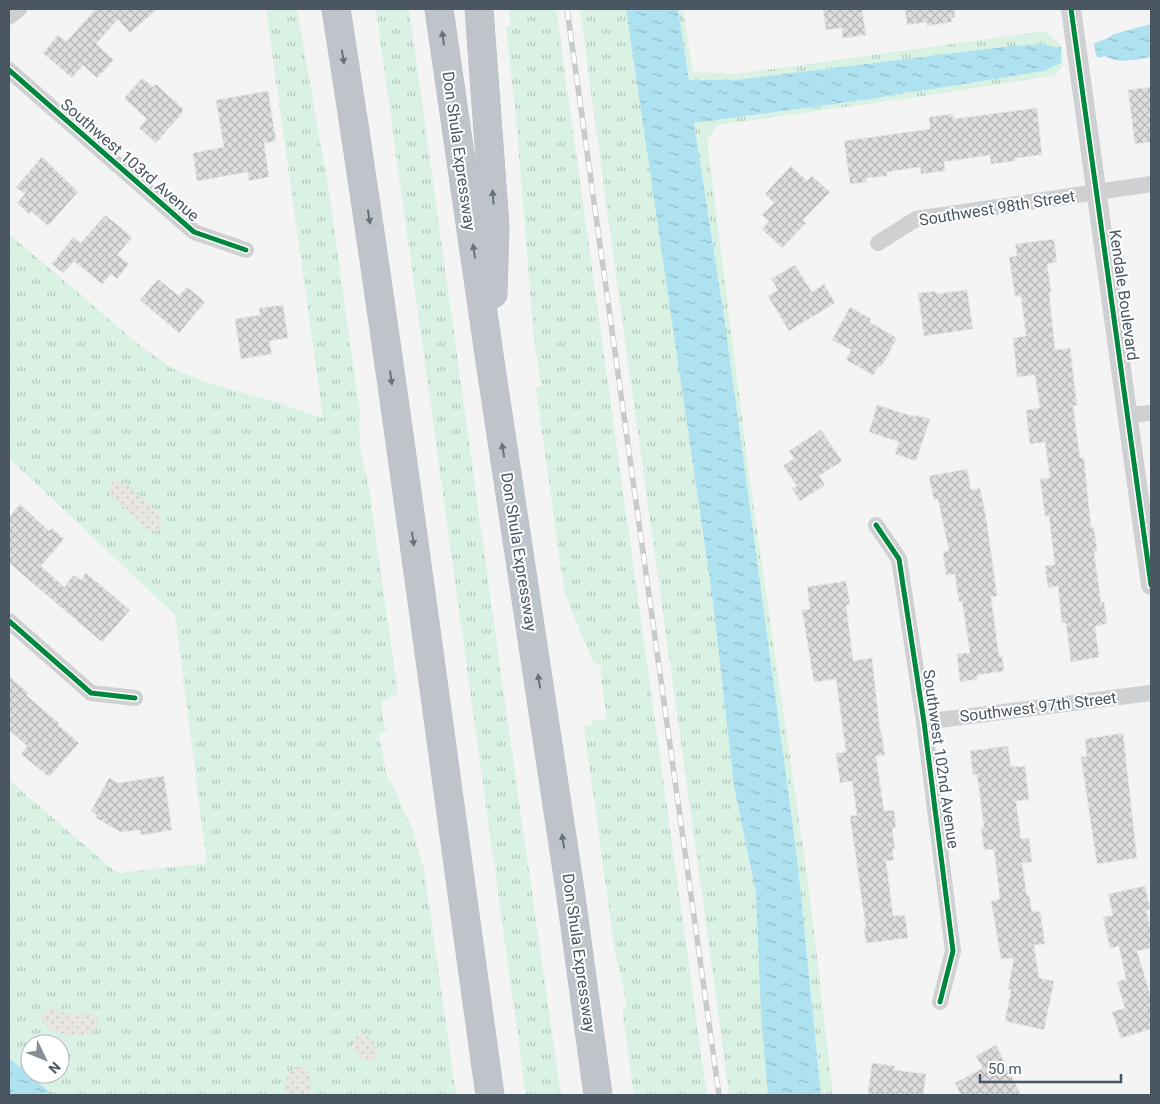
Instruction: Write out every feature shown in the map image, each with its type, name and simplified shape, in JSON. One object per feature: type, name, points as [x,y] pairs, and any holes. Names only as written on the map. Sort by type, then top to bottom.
[{"type":"highway","points":[[336,9],[371,230],[436,714],[490,1095]]},
{"type":"highway","name":"Don Shula Expressway","points":[[439,9],[570,890],[598,1095]]},
{"type":"highway","points":[[479,9],[495,226],[491,368]]},
{"type":"street","points":[[9,17],[19,9]]},
{"type":"street","name":"Kendale Boulevard","points":[[1071,9],[1151,585]]},
{"type":"street","name":"Southwest 103rd Avenue","points":[[9,70],[194,232],[246,250]]},
{"type":"street","name":"Southwest 98th Street","points":[[878,243],[916,219],[1151,184]]},
{"type":"street","points":[[1127,416],[1151,413]]},
{"type":"street","name":"Southwest 102nd Avenue","points":[[876,526],[899,559],[924,722],[953,951],[940,1002]]},
{"type":"street","points":[[9,621],[91,693],[135,698]]},
{"type":"street","name":"Southwest 97th Street","points":[[924,722],[1151,693]]},
{"type":"green space","points":[[266,9],[297,9],[329,192],[361,421],[359,424],[360,448],[369,488],[398,695],[391,696],[391,699],[381,700],[384,728],[388,728],[387,731],[379,734],[387,778],[394,788],[412,829],[424,869],[456,1095],[9,1095],[9,780],[117,873],[207,863],[175,615],[9,458],[9,234],[143,348],[172,368],[205,382],[323,418]]},
{"type":"green space","points":[[376,9],[409,9],[561,1095],[526,1095]]},
{"type":"green space","points":[[509,9],[556,9],[707,1095],[634,1095],[622,1009],[626,1007],[626,1004],[615,952],[584,727],[593,724],[592,721],[607,719],[600,670],[603,668],[601,664],[597,665],[593,662],[566,597],[563,583],[536,388],[543,385],[540,380],[534,339],[516,118],[506,27],[511,26]]},
{"type":"green space","points":[[580,9],[626,9],[712,594],[734,786],[756,893],[761,1018],[768,1095],[729,1095]]},
{"type":"green space","points":[[678,9],[683,9],[693,72],[736,74],[1045,31],[1062,46],[1063,66],[1055,75],[945,93],[718,125],[707,140],[752,496],[808,882],[833,1095],[821,1095],[797,857],[725,323],[694,123],[878,98],[895,94],[902,95],[904,92],[921,91],[1044,71],[1061,63],[1061,48],[1045,44],[1011,46],[736,80],[689,80]]},
{"type":"sand","points":[[114,480],[127,484],[159,514],[162,520],[160,529],[153,532],[146,529],[110,495],[109,486]]},
{"type":"sand","points":[[52,1008],[70,1015],[90,1012],[99,1019],[99,1024],[87,1034],[70,1035],[59,1033],[51,1030],[41,1018],[44,1010]]},
{"type":"sand","points":[[361,1034],[371,1039],[378,1049],[375,1060],[371,1062],[362,1059],[352,1047],[354,1039]]},
{"type":"sand","points":[[300,1066],[306,1068],[309,1075],[311,1085],[309,1095],[285,1095],[286,1081],[289,1074]]},
{"type":"water","points":[[626,9],[678,9],[689,80],[736,80],[1011,46],[1045,44],[1052,47],[1061,47],[1061,63],[1044,71],[921,91],[904,92],[902,95],[895,94],[878,98],[694,123],[725,323],[797,857],[821,1095],[768,1095],[761,1018],[756,893],[734,786],[712,594]]},
{"type":"water","points":[[1151,24],[1151,57],[1122,61],[1105,56],[1099,58],[1096,56],[1094,43],[1114,34]]},
{"type":"water","points":[[9,1058],[20,1067],[20,1084],[40,1084],[53,1095],[9,1095]]},
{"type":"building","points":[[96,9],[157,9],[130,33],[118,19],[96,44],[114,60],[97,78],[83,65],[72,78],[43,53],[58,35],[66,42]]},
{"type":"building","points":[[823,9],[862,9],[866,35],[843,38],[842,28],[826,30]]},
{"type":"building","points":[[905,9],[954,9],[955,17],[951,18],[952,22],[927,26],[927,22],[907,25]]},
{"type":"building","points":[[142,78],[153,87],[156,84],[183,109],[183,112],[156,143],[139,128],[147,119],[124,98]]},
{"type":"building","points":[[1151,87],[1151,142],[1135,144],[1128,90]]},
{"type":"building","points":[[268,91],[276,141],[264,143],[269,177],[249,181],[248,172],[197,181],[193,153],[224,147],[216,100]]},
{"type":"building","points":[[1037,108],[1042,155],[1015,158],[1015,161],[991,164],[990,155],[944,162],[945,171],[921,174],[920,167],[887,172],[887,176],[866,178],[867,182],[850,184],[844,141],[930,129],[929,117],[953,114],[953,119]]},
{"type":"building","points":[[42,157],[78,192],[48,226],[31,211],[29,214],[17,203],[25,194],[16,187]]},
{"type":"building","points":[[791,166],[807,181],[812,176],[830,192],[803,220],[806,223],[782,248],[762,229],[769,221],[762,215],[774,203],[765,194]]},
{"type":"building","points":[[105,215],[132,237],[117,255],[129,264],[117,279],[111,274],[102,284],[74,261],[63,273],[52,264],[73,237],[81,243]]},
{"type":"building","points":[[1054,239],[1057,262],[1047,264],[1055,350],[1070,348],[1077,405],[1073,406],[1080,458],[1084,458],[1091,528],[1094,528],[1097,551],[1094,552],[1101,603],[1104,602],[1107,624],[1095,626],[1099,657],[1071,662],[1066,623],[1062,623],[1058,586],[1048,588],[1045,566],[1055,565],[1049,516],[1045,516],[1040,479],[1050,478],[1045,442],[1030,444],[1026,410],[1040,408],[1035,375],[1017,377],[1013,338],[1026,336],[1021,296],[1015,296],[1009,257],[1017,256],[1015,244]]},
{"type":"building","points":[[795,265],[812,292],[824,284],[835,303],[789,331],[768,296],[778,290],[771,279]]},
{"type":"building","points":[[158,279],[179,296],[187,287],[205,302],[179,333],[140,300]]},
{"type":"building","points":[[967,290],[973,329],[924,336],[918,293],[936,291],[936,294]]},
{"type":"building","points":[[283,305],[288,338],[269,341],[272,354],[241,359],[235,319],[260,315],[259,308]]},
{"type":"building","points":[[850,307],[871,319],[869,322],[897,338],[881,367],[878,366],[873,375],[846,360],[851,350],[832,340]]},
{"type":"building","points":[[877,405],[915,417],[915,415],[930,419],[916,461],[895,454],[899,442],[869,432]]},
{"type":"building","points":[[821,430],[842,461],[819,476],[825,485],[800,501],[792,489],[797,486],[783,466],[794,458],[789,451]]},
{"type":"building","points":[[967,469],[971,490],[980,488],[986,517],[997,596],[991,597],[999,656],[1002,656],[1004,671],[977,675],[977,679],[960,682],[957,654],[970,653],[962,601],[959,602],[955,574],[946,575],[943,552],[949,551],[938,499],[934,500],[929,476]]},
{"type":"building","points":[[20,504],[49,531],[52,528],[64,539],[41,566],[64,587],[74,575],[81,580],[86,573],[130,610],[102,642],[9,563],[9,517]]},
{"type":"building","points":[[846,581],[850,605],[846,605],[853,661],[872,658],[880,731],[885,755],[876,756],[884,811],[894,810],[896,827],[892,828],[895,849],[892,849],[894,860],[886,861],[893,916],[905,915],[908,938],[866,943],[864,929],[866,929],[850,816],[857,815],[852,781],[840,783],[836,753],[846,752],[836,679],[814,682],[802,610],[810,609],[807,587]]},
{"type":"building","points":[[9,676],[28,693],[26,695],[79,743],[49,777],[21,754],[27,746],[9,730]]},
{"type":"building","points":[[1123,733],[1137,858],[1097,864],[1081,757],[1087,756],[1085,739]]},
{"type":"building","points":[[1008,746],[1011,767],[1025,766],[1029,800],[1016,801],[1021,839],[1029,838],[1032,862],[1022,863],[1027,896],[1029,895],[1032,912],[1040,911],[1045,944],[1034,945],[1039,978],[1054,981],[1044,1030],[1005,1021],[1011,990],[1008,989],[1014,958],[1001,959],[991,901],[1000,899],[994,849],[984,850],[981,828],[984,827],[977,774],[973,775],[970,751]]},
{"type":"building","points":[[164,776],[172,830],[141,835],[140,830],[121,832],[96,818],[97,815],[91,811],[109,778],[118,783]]},
{"type":"building","points":[[1145,886],[1150,909],[1146,910],[1151,933],[1151,948],[1137,951],[1151,997],[1151,1029],[1121,1038],[1112,1012],[1125,1008],[1117,982],[1126,979],[1119,946],[1110,948],[1103,917],[1113,915],[1108,894]]},
{"type":"building","points":[[996,1045],[1021,1095],[961,1095],[955,1083],[983,1068],[976,1056]]},
{"type":"building","points":[[872,1063],[895,1066],[894,1070],[926,1074],[923,1095],[868,1095]]},
{"type":"railway","points":[[567,9],[719,1095]]},
{"type":"cycle path","points":[[1071,9],[1151,585]]},
{"type":"cycle path","points":[[9,70],[194,232],[246,250]]},
{"type":"cycle path","points":[[876,525],[899,559],[924,722],[953,951],[940,1002]]},
{"type":"cycle path","points":[[9,621],[91,693],[135,698]]}]
